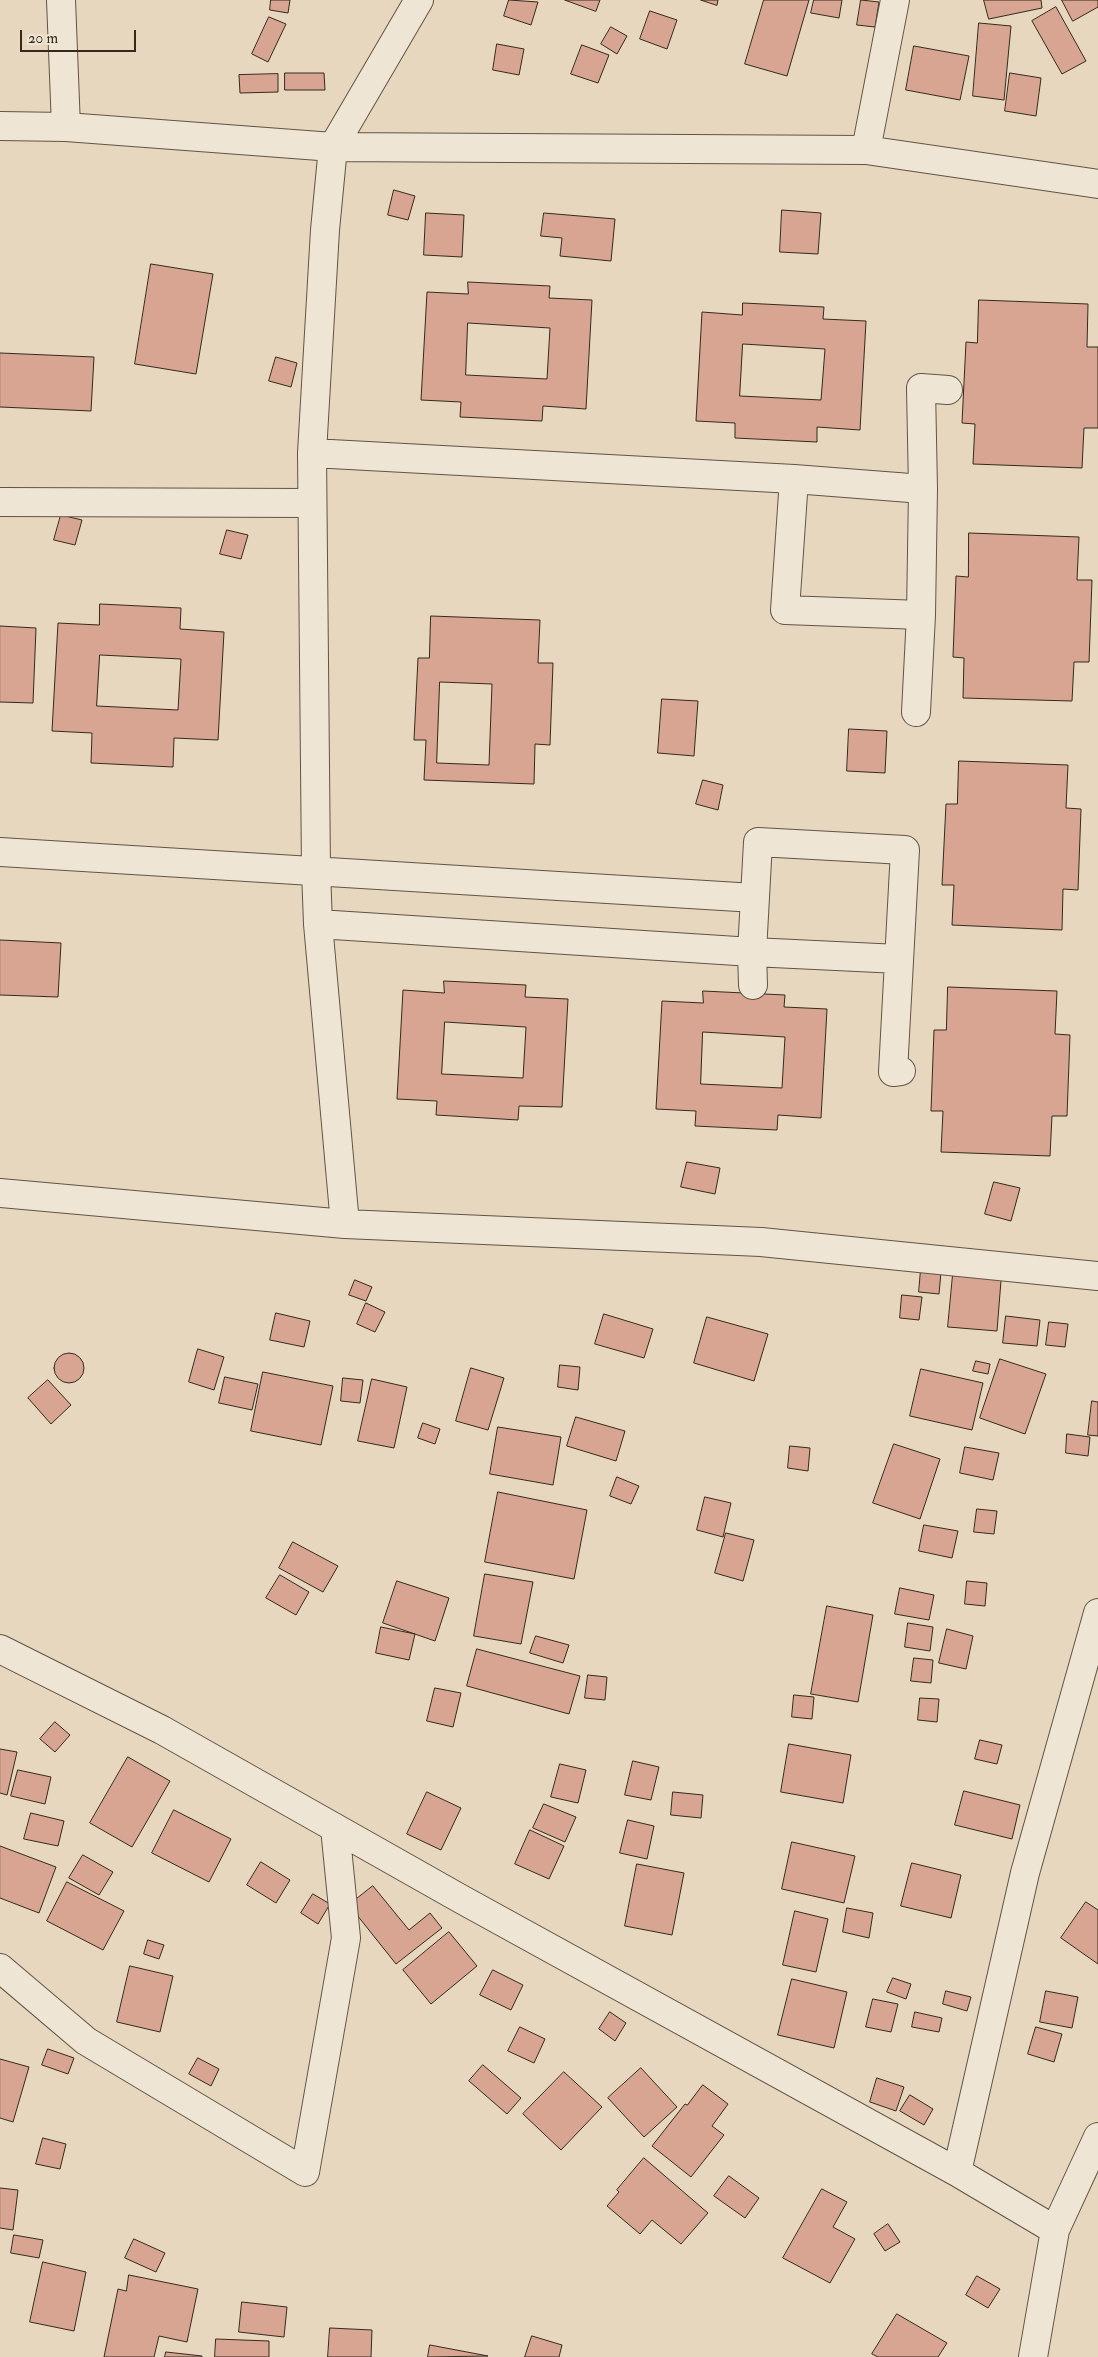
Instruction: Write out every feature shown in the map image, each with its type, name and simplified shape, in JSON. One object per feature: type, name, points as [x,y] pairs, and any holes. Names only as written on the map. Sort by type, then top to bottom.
[{"type":"street","points":[[61,0],[66,127]]},
{"type":"street","points":[[345,1224],[318,924],[316,871],[311,504],[312,453],[325,230],[333,148],[419,0]]},
{"type":"street","points":[[866,150],[895,0]]},
{"type":"street","points":[[0,126],[66,127],[333,148],[866,150],[1098,184]]},
{"type":"street","points":[[916,712],[921,614],[923,489],[921,388],[948,390]]},
{"type":"street","points":[[312,453],[794,479],[923,489]]},
{"type":"street","points":[[794,479],[785,610],[921,614]]},
{"type":"street","points":[[0,502],[311,504]]},
{"type":"street","points":[[753,985],[752,952],[758,842],[905,850],[893,1072],[901,1070]]},
{"type":"street","points":[[0,852],[755,898]]},
{"type":"street","points":[[318,924],[752,952],[899,959]]},
{"type":"street","points":[[0,1193],[345,1224],[761,1242],[1098,1276]]},
{"type":"street","points":[[957,2172],[1025,1873],[1098,1613]]},
{"type":"street","points":[[0,1649],[162,1730],[335,1828],[957,2172],[1055,2230]]},
{"type":"street","points":[[0,1968],[86,2041],[305,2172],[346,1938],[335,1828]]},
{"type":"street","points":[[1033,2357],[1055,2230],[1098,2137]]},
{"type":"building","points":[[271,0],[290,0],[288,13],[270,10]]},
{"type":"building","points":[[509,0],[538,2],[531,25],[504,16]]},
{"type":"building","points":[[565,0],[600,0],[596,11]]},
{"type":"building","points":[[701,0],[718,0],[717,5]]},
{"type":"building","points":[[764,0],[809,0],[787,76],[745,64]]},
{"type":"building","points":[[814,0],[842,0],[839,18],[811,13]]},
{"type":"building","points":[[861,0],[879,2],[875,27],[857,25]]},
{"type":"building","points":[[984,0],[1041,0],[1042,8],[989,19]]},
{"type":"building","points":[[1062,0],[1098,0],[1098,7],[1073,21]]},
{"type":"building","points":[[1056,7],[1086,61],[1062,74],[1032,21]]},
{"type":"building","points":[[650,11],[677,20],[667,49],[640,39]]},
{"type":"building","points":[[269,17],[286,24],[268,62],[252,54]]},
{"type":"building","points":[[979,23],[1011,26],[1004,100],[973,96]]},
{"type":"building","points":[[611,27],[627,36],[617,54],[601,44]]},
{"type":"building","points":[[497,44],[524,49],[519,75],[493,70]]},
{"type":"building","points":[[582,45],[609,55],[598,83],[571,74]]},
{"type":"building","points":[[914,46],[969,56],[960,100],[906,90]]},
{"type":"building","points":[[285,73],[324,73],[325,90],[285,90]]},
{"type":"building","points":[[1010,73],[1041,78],[1036,116],[1005,111]]},
{"type":"building","points":[[278,74],[278,92],[240,93],[239,75]]},
{"type":"building","points":[[394,190],[415,196],[408,220],[388,215]]},
{"type":"building","points":[[782,210],[821,213],[818,254],[780,252]]},
{"type":"building","points":[[426,213],[464,215],[462,257],[424,255]]},
{"type":"building","points":[[544,213],[615,219],[611,261],[560,256],[562,238],[541,236]]},
{"type":"building","points":[[151,264],[213,274],[196,374],[135,364]]},
{"type":"building","points":[[468,282],[550,286],[549,298],[592,300],[586,409],[543,406],[542,421],[460,417],[461,402],[421,400],[427,292],[468,294]],"holes":[[[468,323],[550,328],[547,379],[466,375]]]},
{"type":"building","points":[[979,300],[1088,304],[1087,347],[1098,347],[1098,428],[1084,428],[1082,468],[973,464],[975,424],[962,423],[966,342],[977,343]]},
{"type":"building","points":[[743,303],[824,307],[823,319],[866,321],[860,430],[817,427],[817,442],[735,438],[735,423],[696,421],[702,312],[742,315]],"holes":[[[743,344],[825,349],[821,400],[740,396]]]},
{"type":"building","points":[[0,353],[94,357],[91,411],[0,407]]},
{"type":"building","points":[[276,357],[297,363],[291,387],[269,381]]},
{"type":"building","points":[[61,515],[82,520],[75,545],[54,540]]},
{"type":"building","points":[[227,530],[248,535],[241,559],[220,554]]},
{"type":"building","points":[[969,533],[1079,537],[1077,580],[1092,580],[1089,662],[1074,662],[1072,701],[963,698],[964,658],[953,657],[956,576],[968,577]]},
{"type":"building","points":[[100,604],[181,608],[180,629],[224,632],[218,740],[174,738],[173,767],[91,763],[92,733],[52,731],[58,623],[99,625]],"holes":[[[100,655],[181,659],[178,710],[97,706]]]},
{"type":"building","points":[[431,616],[540,620],[538,663],[553,663],[550,745],[535,744],[534,784],[424,780],[426,740],[414,740],[418,658],[429,658]],"holes":[[[440,682],[492,684],[489,765],[437,763]]]},
{"type":"building","points":[[0,626],[36,628],[33,703],[0,702]]},
{"type":"building","points":[[662,699],[698,701],[694,756],[658,753]]},
{"type":"building","points":[[849,729],[887,731],[885,773],[847,771]]},
{"type":"building","points":[[959,761],[1068,765],[1066,808],[1081,809],[1078,890],[1063,889],[1062,930],[952,925],[954,885],[942,885],[946,804],[957,804]]},
{"type":"building","points":[[703,780],[723,785],[718,810],[696,804]]},
{"type":"building","points":[[0,940],[61,943],[58,997],[0,995]]},
{"type":"building","points":[[444,981],[526,985],[525,997],[568,999],[562,1107],[519,1106],[518,1120],[436,1115],[437,1101],[397,1099],[403,990],[444,993]],"holes":[[[445,1022],[526,1027],[523,1078],[442,1074]]]},
{"type":"building","points":[[948,987],[1057,991],[1055,1034],[1070,1035],[1067,1116],[1052,1116],[1050,1156],[941,1152],[943,1111],[931,1111],[934,1030],[946,1030]]},
{"type":"building","points":[[703,991],[785,995],[784,1007],[827,1009],[821,1118],[778,1115],[777,1130],[695,1126],[696,1111],[656,1109],[662,1001],[703,1003]],"holes":[[[703,1032],[785,1037],[782,1088],[701,1084]]]},
{"type":"building","points":[[687,1162],[720,1168],[715,1194],[681,1187]]},
{"type":"building","points":[[994,1182],[1020,1188],[1011,1221],[985,1214]]},
{"type":"building","points":[[954,1264],[1002,1268],[997,1331],[948,1327]]},
{"type":"building","points":[[921,1269],[941,1272],[939,1294],[919,1292]]},
{"type":"building","points":[[355,1280],[372,1287],[366,1301],[349,1295]]},
{"type":"building","points":[[902,1295],[922,1297],[919,1320],[900,1318]]},
{"type":"building","points":[[366,1303],[385,1312],[375,1332],[357,1324]]},
{"type":"building","points":[[276,1313],[310,1321],[304,1347],[270,1340]]},
{"type":"building","points":[[604,1314],[653,1329],[644,1358],[595,1344]]},
{"type":"building","points":[[1006,1316],[1040,1320],[1037,1346],[1003,1343]]},
{"type":"building","points":[[707,1317],[768,1334],[754,1381],[694,1363]]},
{"type":"building","points":[[1049,1322],[1068,1324],[1065,1347],[1046,1345]]},
{"type":"building","points":[[198,1349],[224,1357],[214,1390],[189,1382]]},
{"type":"building","points":[[69,1353],[80,1357],[84,1368],[80,1379],[69,1383],[58,1379],[54,1368],[58,1357]]},
{"type":"building","points":[[1000,1359],[1046,1374],[1025,1434],[980,1418]]},
{"type":"building","points":[[976,1361],[990,1364],[988,1374],[973,1371]]},
{"type":"building","points":[[560,1365],[580,1367],[578,1390],[558,1387]]},
{"type":"building","points":[[471,1368],[504,1378],[488,1430],[456,1421]]},
{"type":"building","points":[[921,1369],[983,1383],[972,1430],[910,1416]]},
{"type":"building","points":[[263,1372],[333,1386],[321,1445],[251,1431]]},
{"type":"building","points":[[225,1377],[258,1384],[252,1410],[219,1403]]},
{"type":"building","points":[[343,1378],[363,1380],[360,1403],[341,1401]]},
{"type":"building","points":[[372,1379],[407,1387],[394,1448],[358,1441]]},
{"type":"building","points":[[48,1380],[71,1405],[51,1424],[28,1398]]},
{"type":"building","points":[[1092,1401],[1098,1402],[1098,1436],[1088,1435]]},
{"type":"building","points":[[576,1417],[625,1431],[616,1461],[567,1446]]},
{"type":"building","points":[[423,1423],[440,1429],[435,1444],[418,1438]]},
{"type":"building","points":[[498,1427],[561,1437],[553,1485],[490,1474]]},
{"type":"building","points":[[1067,1434],[1090,1437],[1088,1456],[1066,1453]]},
{"type":"building","points":[[894,1444],[940,1459],[920,1519],[873,1503]]},
{"type":"building","points":[[790,1446],[810,1448],[808,1471],[788,1468]]},
{"type":"building","points":[[965,1447],[999,1453],[993,1480],[960,1473]]},
{"type":"building","points":[[617,1477],[639,1486],[631,1504],[610,1496]]},
{"type":"building","points":[[498,1492],[587,1510],[574,1579],[485,1562]]},
{"type":"building","points":[[705,1497],[731,1503],[723,1537],[697,1530]]},
{"type":"building","points":[[977,1509],[997,1511],[994,1534],[974,1532]]},
{"type":"building","points":[[924,1525],[958,1531],[952,1558],[919,1551]]},
{"type":"building","points":[[726,1533],[754,1540],[743,1581],[715,1573]]},
{"type":"building","points":[[293,1542],[338,1566],[323,1592],[279,1568]]},
{"type":"building","points":[[485,1574],[533,1582],[521,1644],[474,1636]]},
{"type":"building","points":[[280,1575],[309,1592],[296,1615],[266,1598]]},
{"type":"building","points":[[397,1581],[449,1598],[435,1641],[383,1623]]},
{"type":"building","points":[[967,1581],[987,1583],[985,1606],[965,1604]]},
{"type":"building","points":[[900,1588],[934,1595],[929,1620],[895,1614]]},
{"type":"building","points":[[827,1606],[873,1615],[858,1702],[811,1694]]},
{"type":"building","points":[[908,1623],[933,1627],[930,1651],[905,1647]]},
{"type":"building","points":[[381,1627],[415,1634],[409,1660],[376,1653]]},
{"type":"building","points":[[947,1629],[973,1636],[966,1669],[939,1663]]},
{"type":"building","points":[[536,1636],[569,1645],[563,1663],[530,1653]]},
{"type":"building","points":[[477,1649],[580,1676],[569,1714],[467,1686]]},
{"type":"building","points":[[914,1658],[933,1660],[931,1683],[911,1681]]},
{"type":"building","points":[[588,1675],[607,1677],[605,1700],[585,1698]]},
{"type":"building","points":[[435,1688],[461,1693],[453,1727],[427,1721]]},
{"type":"building","points":[[794,1695],[814,1697],[812,1719],[792,1717]]},
{"type":"building","points":[[920,1698],[939,1699],[937,1722],[918,1720]]},
{"type":"building","points":[[55,1722],[70,1735],[55,1752],[40,1739]]},
{"type":"building","points":[[980,1740],[1002,1745],[997,1764],[975,1759]]},
{"type":"building","points":[[789,1744],[851,1755],[843,1803],[781,1792]]},
{"type":"building","points":[[0,1749],[17,1752],[7,1795],[0,1793]]},
{"type":"building","points":[[128,1757],[170,1781],[132,1847],[90,1823]]},
{"type":"building","points":[[633,1761],[659,1767],[651,1800],[625,1795]]},
{"type":"building","points":[[560,1764],[586,1770],[578,1803],[551,1797]]},
{"type":"building","points":[[18,1770],[51,1777],[45,1804],[11,1796]]},
{"type":"building","points":[[964,1791],[1020,1805],[1012,1839],[955,1825]]},
{"type":"building","points":[[427,1792],[461,1808],[441,1850],[407,1834]]},
{"type":"building","points":[[673,1792],[703,1795],[701,1818],[671,1815]]},
{"type":"building","points":[[544,1804],[576,1817],[565,1842],[533,1828]]},
{"type":"building","points":[[174,1810],[231,1839],[209,1882],[152,1853]]},
{"type":"building","points":[[31,1813],[64,1821],[58,1846],[24,1839]]},
{"type":"building","points":[[628,1820],[654,1826],[647,1859],[620,1853]]},
{"type":"building","points":[[530,1830],[564,1846],[549,1879],[515,1864]]},
{"type":"building","points":[[792,1842],[855,1856],[844,1903],[782,1889]]},
{"type":"building","points":[[0,1846],[56,1867],[39,1913],[0,1898]]},
{"type":"building","points":[[83,1855],[113,1872],[99,1895],[69,1878]]},
{"type":"building","points":[[261,1862],[290,1880],[276,1903],[247,1885]]},
{"type":"building","points":[[912,1863],[961,1875],[951,1918],[901,1906]]},
{"type":"building","points":[[637,1864],[684,1873],[672,1935],[625,1926]]},
{"type":"building","points":[[67,1882],[124,1911],[103,1950],[47,1921]]},
{"type":"building","points":[[373,1886],[409,1930],[430,1913],[442,1928],[396,1964],[349,1905]]},
{"type":"building","points":[[313,1894],[330,1904],[318,1924],[301,1913]]},
{"type":"building","points":[[1086,1902],[1098,1910],[1098,1964],[1061,1938]]},
{"type":"building","points":[[847,1908],[873,1913],[869,1938],[843,1932]]},
{"type":"building","points":[[795,1911],[828,1919],[816,1972],[783,1965]]},
{"type":"building","points":[[449,1932],[477,1966],[431,2004],[403,1970]]},
{"type":"building","points":[[148,1940],[164,1945],[159,1959],[144,1954]]},
{"type":"building","points":[[130,1966],[173,1976],[160,2032],[117,2022]]},
{"type":"building","points":[[493,1970],[523,1985],[511,2010],[480,1995]]},
{"type":"building","points":[[893,1978],[911,1984],[906,1999],[887,1992]]},
{"type":"building","points":[[792,1979],[847,1992],[834,2048],[778,2035]]},
{"type":"building","points":[[946,1991],[971,1997],[967,2011],[943,2004]]},
{"type":"building","points":[[1046,1991],[1078,1997],[1072,2028],[1040,2022]]},
{"type":"building","points":[[873,1999],[898,2004],[891,2032],[866,2027]]},
{"type":"building","points":[[610,2012],[626,2023],[615,2041],[599,2029]]},
{"type":"building","points":[[915,2012],[942,2018],[939,2032],[912,2027]]},
{"type":"building","points":[[520,2027],[545,2039],[534,2063],[508,2051]]},
{"type":"building","points":[[1036,2027],[1062,2034],[1054,2062],[1028,2054]]},
{"type":"building","points":[[48,2049],[74,2058],[68,2074],[42,2065]]},
{"type":"building","points":[[198,2058],[219,2069],[211,2086],[189,2074]]},
{"type":"building","points":[[0,2059],[29,2067],[13,2122],[0,2118]]},
{"type":"building","points":[[483,2065],[521,2098],[507,2114],[469,2081]]},
{"type":"building","points":[[641,2068],[677,2107],[644,2137],[608,2098]]},
{"type":"building","points":[[564,2072],[602,2107],[561,2150],[523,2114]]},
{"type":"building","points":[[877,2078],[904,2087],[896,2111],[870,2102]]},
{"type":"building","points":[[703,2085],[728,2104],[712,2126],[724,2135],[691,2177],[652,2146],[685,2104],[687,2105]]},
{"type":"building","points":[[910,2095],[933,2109],[924,2125],[900,2111]]},
{"type":"building","points":[[43,2138],[66,2144],[60,2169],[36,2164]]},
{"type":"building","points":[[644,2158],[708,2213],[681,2244],[652,2220],[640,2234],[607,2206],[619,2192],[617,2190]]},
{"type":"building","points":[[729,2176],[759,2198],[745,2218],[714,2196]]},
{"type":"building","points":[[0,2188],[18,2190],[13,2230],[0,2228]]},
{"type":"building","points":[[822,2189],[847,2202],[833,2227],[855,2239],[830,2283],[783,2258]]},
{"type":"building","points":[[888,2224],[900,2242],[885,2251],[874,2234]]},
{"type":"building","points":[[14,2235],[43,2240],[39,2258],[11,2253]]},
{"type":"building","points":[[134,2239],[165,2253],[156,2272],[125,2258]]},
{"type":"building","points":[[43,2262],[86,2272],[74,2331],[30,2322]]},
{"type":"building","points":[[129,2275],[198,2289],[187,2342],[159,2336],[154,2357],[104,2357],[118,2289],[126,2291]]},
{"type":"building","points":[[977,2276],[1000,2289],[988,2308],[966,2295]]},
{"type":"building","points":[[242,2302],[287,2307],[284,2337],[239,2332]]},
{"type":"building","points":[[897,2314],[947,2343],[938,2357],[878,2357],[872,2354]]},
{"type":"building","points":[[330,2328],[372,2330],[371,2357],[328,2357]]},
{"type":"building","points":[[532,2336],[562,2345],[559,2357],[525,2357]]},
{"type":"building","points":[[216,2339],[269,2341],[269,2357],[215,2357]]},
{"type":"building","points":[[430,2345],[488,2356],[428,2357]]},
{"type":"building","points":[[166,2352],[202,2356],[202,2357],[165,2357]]}]
